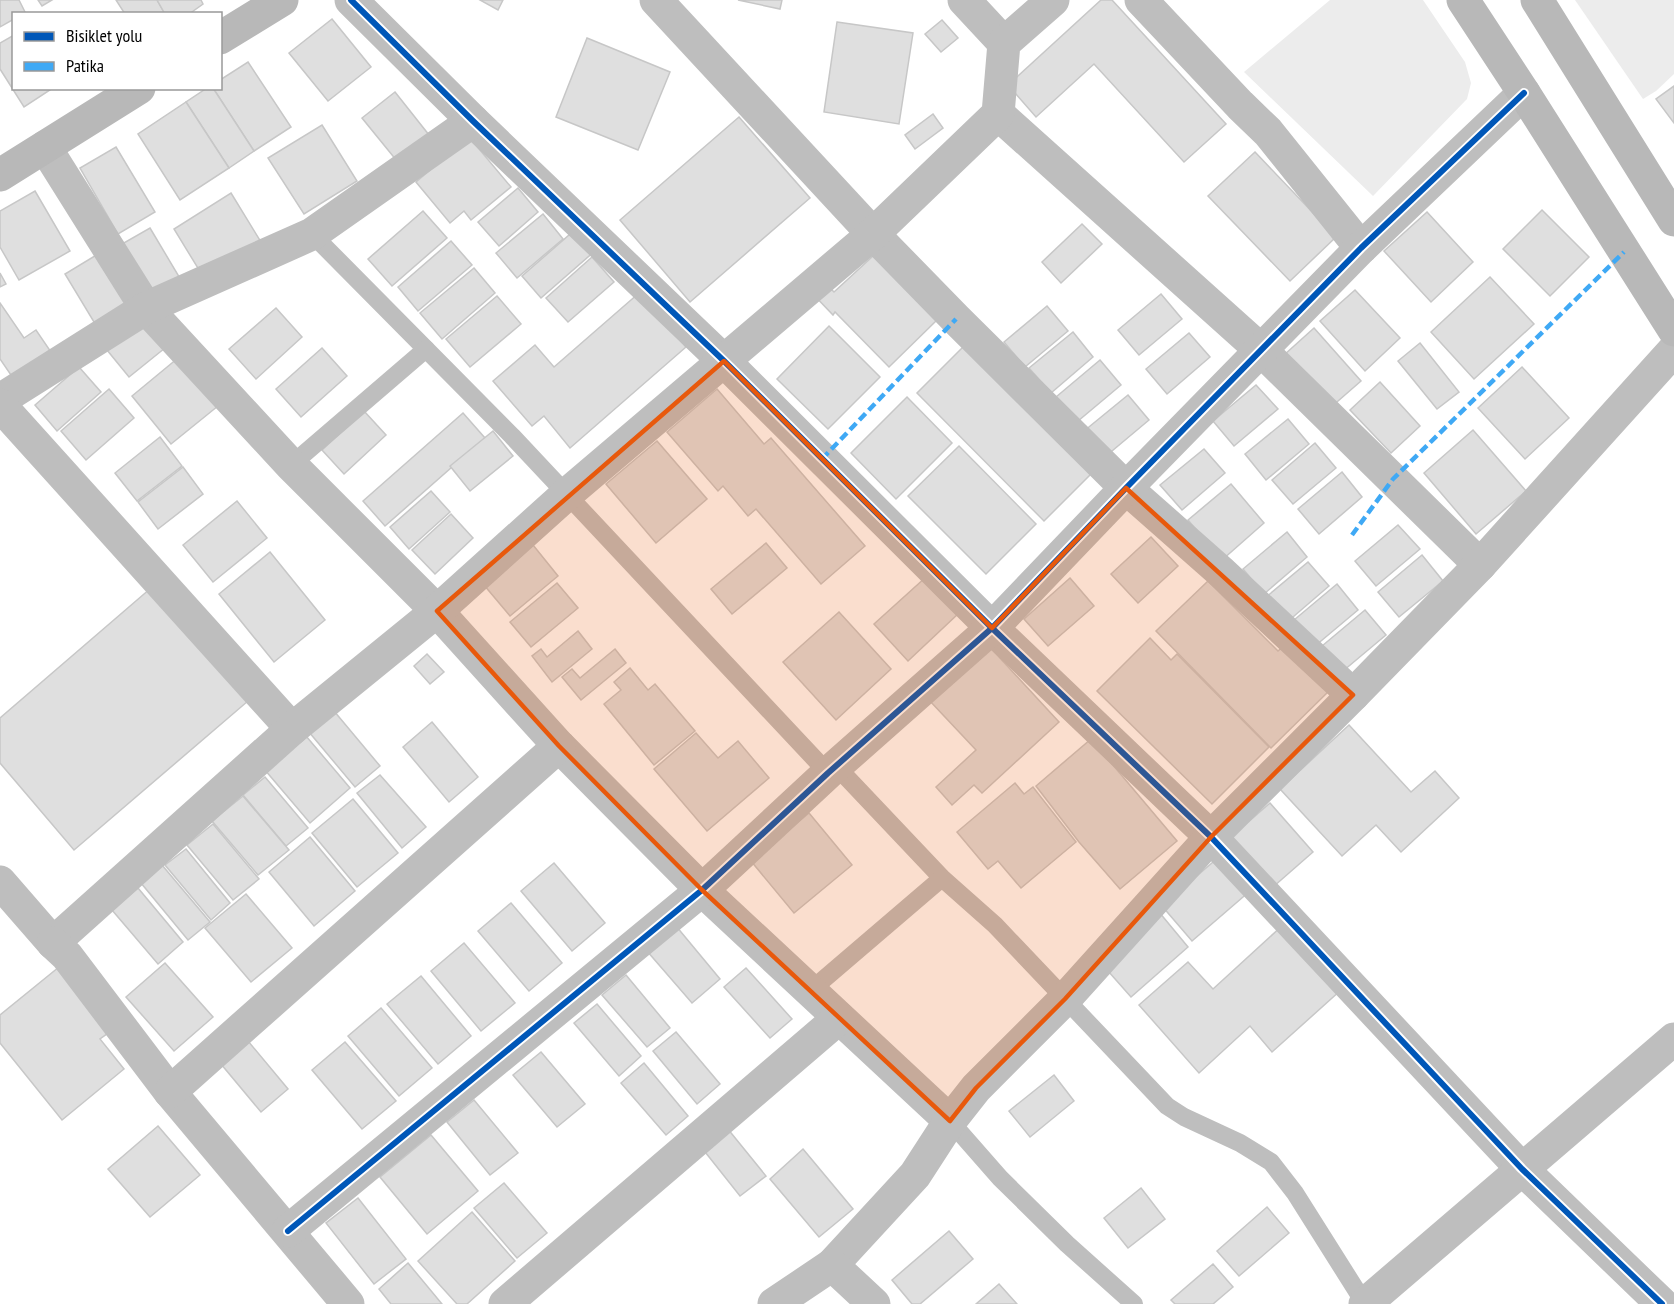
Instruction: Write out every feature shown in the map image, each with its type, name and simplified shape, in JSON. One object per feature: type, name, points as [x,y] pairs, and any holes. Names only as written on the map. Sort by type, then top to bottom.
[{"type":"street","points":[[222,37],[282,0]]},
{"type":"street","points":[[351,0],[473,121],[724,361],[992,628],[1211,837],[1522,1169],[1662,1304]]},
{"type":"street","points":[[656,0],[873,234],[956,319],[1126,488],[1220,571],[1353,695]]},
{"type":"street","points":[[964,0],[1004,43]]},
{"type":"street","points":[[53,943],[292,729],[437,611],[567,494],[873,234],[998,114],[1004,43],[1053,0]]},
{"type":"street","points":[[1141,0],[1268,132],[1361,248]]},
{"type":"street","points":[[1463,0],[1674,330]]},
{"type":"street","points":[[1537,0],[1674,220]]},
{"type":"street","points":[[0,175],[137,90]]},
{"type":"street","points":[[288,1231],[702,890],[832,770],[992,628],[1361,248],[1524,93]]},
{"type":"street","points":[[998,114],[1262,351],[1480,564]]},
{"type":"street","points":[[0,400],[146,308],[312,234],[473,121]]},
{"type":"street","points":[[45,147],[146,308],[291,465],[437,611],[559,746],[702,890],[950,1121]]},
{"type":"street","points":[[774,1304],[832,1265],[915,1175],[950,1121],[976,1088],[1065,999],[1211,837],[1480,564],[1674,350]]},
{"type":"street","points":[[0,405],[292,729]]},
{"type":"street","points":[[170,1092],[559,746]]},
{"type":"street","points":[[0,882],[67,956],[170,1092],[348,1304]]},
{"type":"street","points":[[505,1304],[839,1018]]},
{"type":"street","points":[[1365,1304],[1674,1039]]},
{"type":"street","points":[[832,1265],[874,1304]]},
{"type":"lane","points":[[312,234],[498,421],[832,770],[942,878],[995,925],[1167,1106],[1184,1118],[1240,1143],[1271,1162],[1295,1193],[1365,1304]]},
{"type":"lane","points":[[291,465],[426,349]]},
{"type":"lane","points":[[810,991],[942,878]]},
{"type":"lane","points":[[950,1121],[1000,1178],[1067,1244],[1134,1304]]},
{"type":"highlighted area","points":[[724,361],[992,628],[1126,488],[1353,695],[1211,837],[1065,999],[976,1088],[950,1121],[702,890],[559,746],[437,611]]},
{"type":"shaded area","points":[[1330,0],[1423,0],[1465,62],[1471,83],[1467,99],[1373,196],[1244,72]]},
{"type":"shaded area","points":[[1575,0],[1674,0],[1674,74],[1656,91],[1643,99]]},
{"type":"building","points":[[0,0],[19,0],[25,12],[12,12],[12,20],[0,27]]},
{"type":"building","points":[[38,0],[52,0],[42,6]]},
{"type":"building","points":[[116,0],[157,0],[164,12],[124,12]]},
{"type":"building","points":[[157,0],[201,0],[203,4],[192,12],[164,12]]},
{"type":"building","points":[[480,0],[503,0],[498,10]]},
{"type":"building","points":[[738,0],[782,0],[780,9]]},
{"type":"building","points":[[1101,0],[1112,0],[1226,124],[1184,162],[1094,64],[1036,117],[1008,85]]},
{"type":"building","points":[[332,19],[371,67],[328,101],[289,53]]},
{"type":"building","points":[[942,20],[958,38],[941,52],[925,34]]},
{"type":"building","points":[[837,22],[913,33],[899,124],[824,112]]},
{"type":"building","points":[[12,36],[12,88],[0,69],[0,43]]},
{"type":"building","points":[[587,38],[670,72],[638,150],[556,117]]},
{"type":"building","points":[[248,62],[291,127],[254,151],[214,90],[222,90],[222,79]]},
{"type":"building","points":[[1674,86],[1674,123],[1656,99]]},
{"type":"building","points":[[13,90],[50,90],[24,107]]},
{"type":"building","points":[[204,90],[214,90],[254,151],[229,168],[186,102]]},
{"type":"building","points":[[395,92],[433,140],[401,166],[362,118]]},
{"type":"building","points":[[186,102],[229,168],[180,200],[138,134]]},
{"type":"building","points":[[933,114],[943,128],[915,149],[905,135]]},
{"type":"building","points":[[739,117],[810,198],[690,302],[620,220]]},
{"type":"building","points":[[322,125],[357,181],[304,214],[268,158]]},
{"type":"building","points":[[469,137],[511,187],[471,220],[464,211],[450,223],[416,182]]},
{"type":"building","points":[[116,147],[155,212],[118,234],[80,168]]},
{"type":"building","points":[[1255,152],[1336,237],[1290,281],[1208,196]]},
{"type":"building","points":[[518,188],[538,212],[499,246],[478,222]]},
{"type":"building","points":[[35,191],[70,251],[19,280],[0,247],[0,211]]},
{"type":"building","points":[[231,193],[261,242],[204,278],[174,229]]},
{"type":"building","points":[[1542,210],[1589,257],[1550,296],[1503,249]]},
{"type":"building","points":[[423,211],[447,238],[392,286],[368,259]]},
{"type":"building","points":[[1427,212],[1473,262],[1431,302],[1384,251]]},
{"type":"building","points":[[543,214],[563,239],[517,278],[496,253]]},
{"type":"building","points":[[1082,224],[1102,244],[1061,283],[1042,262]]},
{"type":"building","points":[[150,228],[181,280],[154,297],[122,244]]},
{"type":"building","points":[[577,228],[596,250],[541,298],[522,276]]},
{"type":"building","points":[[451,241],[472,265],[418,311],[398,287]]},
{"type":"building","points":[[98,254],[130,307],[97,327],[65,274]]},
{"type":"building","points":[[873,256],[937,320],[889,367],[835,312],[833,315],[812,293],[824,282],[834,292]]},
{"type":"building","points":[[592,257],[614,282],[568,322],[546,298]]},
{"type":"building","points":[[474,268],[495,293],[442,339],[420,313]]},
{"type":"building","points":[[0,273],[6,284],[0,287]]},
{"type":"building","points":[[1490,277],[1534,324],[1474,379],[1431,332]]},
{"type":"building","points":[[1355,290],[1400,338],[1365,371],[1320,321]]},
{"type":"building","points":[[639,293],[686,347],[570,448],[544,416],[532,426],[493,381],[535,345],[554,367]]},
{"type":"building","points":[[1161,294],[1182,319],[1139,355],[1118,330]]},
{"type":"building","points":[[497,296],[521,324],[470,367],[446,339]]},
{"type":"building","points":[[0,303],[24,338],[36,330],[51,352],[13,378],[0,359]]},
{"type":"building","points":[[1047,306],[1068,331],[1025,367],[1004,342]]},
{"type":"building","points":[[276,308],[302,337],[256,379],[229,349]]},
{"type":"building","points":[[148,317],[170,344],[129,377],[107,350]]},
{"type":"building","points":[[829,326],[880,377],[828,429],[777,379]]},
{"type":"building","points":[[1314,328],[1361,381],[1330,408],[1284,355]]},
{"type":"building","points":[[1073,332],[1093,357],[1051,393],[1029,368]]},
{"type":"building","points":[[1189,333],[1210,357],[1167,394],[1146,369]]},
{"type":"building","points":[[1420,343],[1459,392],[1437,409],[1398,361]]},
{"type":"building","points":[[963,347],[1091,474],[1044,521],[917,393]]},
{"type":"building","points":[[322,348],[347,376],[301,417],[276,389]]},
{"type":"building","points":[[178,358],[218,406],[171,444],[132,396]]},
{"type":"building","points":[[1100,360],[1121,385],[1078,421],[1056,397]]},
{"type":"building","points":[[79,367],[101,392],[57,431],[35,405]]},
{"type":"building","points":[[1522,367],[1569,418],[1525,459],[1478,408]]},
{"type":"building","points":[[1380,382],[1420,426],[1391,453],[1350,410]]},
{"type":"building","points":[[1256,385],[1278,409],[1234,446],[1213,421]]},
{"type":"building","points":[[109,389],[134,418],[86,460],[61,431]]},
{"type":"building","points":[[717,389],[764,444],[771,438],[865,546],[821,584],[756,509],[748,516],[723,486],[718,491],[667,432]]},
{"type":"building","points":[[1128,395],[1149,420],[1106,456],[1084,431]]},
{"type":"building","points":[[907,397],[952,443],[896,499],[851,453]]},
{"type":"building","points":[[364,411],[386,435],[344,474],[322,450]]},
{"type":"building","points":[[463,413],[485,438],[385,526],[363,501]]},
{"type":"building","points":[[1288,419],[1309,444],[1266,480],[1245,454]]},
{"type":"building","points":[[1473,430],[1526,491],[1476,534],[1424,473]]},
{"type":"building","points":[[493,431],[513,456],[470,491],[450,466]]},
{"type":"building","points":[[160,437],[182,466],[137,501],[115,473]]},
{"type":"building","points":[[657,441],[707,499],[656,543],[606,484]]},
{"type":"building","points":[[1315,443],[1336,468],[1293,504],[1272,480]]},
{"type":"building","points":[[959,446],[1036,524],[986,574],[908,496]]},
{"type":"building","points":[[1204,449],[1225,473],[1182,510],[1160,485]]},
{"type":"building","points":[[183,467],[203,494],[158,529],[138,502]]},
{"type":"building","points":[[1342,472],[1362,497],[1319,534],[1298,509]]},
{"type":"building","points":[[1231,484],[1264,523],[1222,560],[1188,520]]},
{"type":"building","points":[[431,491],[450,512],[409,549],[390,527]]},
{"type":"building","points":[[237,501],[267,538],[213,582],[183,545]]},
{"type":"building","points":[[451,514],[473,538],[435,574],[412,550]]},
{"type":"building","points":[[1398,525],[1420,549],[1376,586],[1355,561]]},
{"type":"building","points":[[1287,532],[1307,557],[1264,594],[1243,569]]},
{"type":"building","points":[[1151,537],[1178,566],[1138,603],[1111,574]]},
{"type":"building","points":[[766,543],[787,568],[732,614],[711,589]]},
{"type":"building","points":[[533,545],[558,576],[510,616],[484,585]]},
{"type":"building","points":[[270,552],[325,620],[274,662],[219,594]]},
{"type":"building","points":[[1422,555],[1443,581],[1399,617],[1378,592]]},
{"type":"building","points":[[1308,562],[1329,586],[1286,623],[1265,598]]},
{"type":"building","points":[[926,577],[959,613],[908,661],[874,624]]},
{"type":"building","points":[[1070,578],[1094,606],[1048,646],[1024,619]]},
{"type":"building","points":[[1208,581],[1278,651],[1286,644],[1330,690],[1271,748],[1156,631]]},
{"type":"building","points":[[557,583],[578,608],[531,647],[510,622]]},
{"type":"building","points":[[1337,584],[1358,610],[1315,646],[1294,620]]},
{"type":"building","points":[[151,588],[248,701],[74,850],[0,763],[0,718]]},
{"type":"building","points":[[1365,610],[1386,635],[1343,671],[1322,646]]},
{"type":"building","points":[[839,612],[891,669],[836,720],[783,662]]},
{"type":"building","points":[[578,631],[592,649],[552,682],[532,656],[541,649],[547,657]]},
{"type":"building","points":[[1150,638],[1171,660],[1177,654],[1269,747],[1212,804],[1097,691]]},
{"type":"building","points":[[988,645],[1059,722],[982,793],[974,785],[952,805],[936,787],[976,750],[929,700]]},
{"type":"building","points":[[615,649],[626,663],[581,700],[562,677],[572,669],[580,678]]},
{"type":"building","points":[[427,654],[444,672],[430,684],[414,666]]},
{"type":"building","points":[[630,668],[648,690],[655,684],[695,731],[654,765],[604,704],[621,690],[614,682]]},
{"type":"building","points":[[334,711],[380,766],[355,787],[309,732]]},
{"type":"building","points":[[432,722],[478,777],[449,802],[403,747]]},
{"type":"building","points":[[1349,725],[1411,792],[1435,771],[1459,798],[1401,852],[1376,825],[1342,856],[1280,789]]},
{"type":"building","points":[[696,733],[718,758],[738,741],[769,778],[707,831],[654,769]]},
{"type":"building","points":[[306,736],[350,788],[310,823],[265,770]]},
{"type":"building","points":[[1091,739],[1177,841],[1120,889],[1079,842],[1036,786]]},
{"type":"building","points":[[380,775],[426,827],[402,848],[357,793]]},
{"type":"building","points":[[265,777],[308,828],[286,846],[243,795]]},
{"type":"building","points":[[1015,783],[1024,794],[1033,787],[1076,842],[1021,888],[998,861],[988,869],[957,832]]},
{"type":"building","points":[[243,796],[289,850],[258,875],[212,821]]},
{"type":"building","points":[[353,799],[398,853],[357,887],[312,833]]},
{"type":"building","points":[[1270,803],[1313,852],[1273,887],[1230,838]]},
{"type":"building","points":[[809,813],[852,865],[794,913],[751,861]]},
{"type":"building","points":[[213,824],[259,879],[233,900],[187,845]]},
{"type":"building","points":[[310,837],[355,891],[314,926],[269,872]]},
{"type":"building","points":[[186,849],[230,903],[211,920],[165,865]]},
{"type":"building","points":[[1220,856],[1250,891],[1192,941],[1162,906]]},
{"type":"building","points":[[554,863],[605,923],[572,951],[521,891]]},
{"type":"building","points":[[162,865],[210,922],[188,940],[141,883]]},
{"type":"building","points":[[138,888],[183,942],[158,964],[112,910]]},
{"type":"building","points":[[246,894],[292,948],[251,982],[205,928]]},
{"type":"building","points":[[511,903],[562,963],[529,991],[478,931]]},
{"type":"building","points":[[1159,912],[1188,947],[1131,997],[1101,963]]},
{"type":"building","points":[[1283,925],[1341,990],[1272,1052],[1250,1026],[1199,1073],[1139,1005],[1188,962],[1213,989]]},
{"type":"building","points":[[676,926],[720,979],[692,1003],[647,951]]},
{"type":"building","points":[[464,943],[515,1003],[481,1031],[431,971]]},
{"type":"building","points":[[165,963],[213,1017],[174,1051],[126,997]]},
{"type":"building","points":[[59,967],[111,1031],[100,1039],[124,1069],[62,1120],[0,1043],[0,1015]]},
{"type":"building","points":[[746,968],[792,1019],[770,1038],[724,987]]},
{"type":"building","points":[[626,975],[670,1028],[647,1047],[602,995]]},
{"type":"building","points":[[421,976],[471,1036],[438,1064],[387,1004]]},
{"type":"building","points":[[597,1004],[641,1056],[619,1076],[574,1023]]},
{"type":"building","points":[[381,1008],[432,1068],[399,1096],[348,1036]]},
{"type":"building","points":[[676,1032],[720,1084],[697,1104],[653,1051]]},
{"type":"building","points":[[248,1041],[288,1089],[261,1112],[221,1064]]},
{"type":"building","points":[[345,1042],[396,1101],[362,1129],[312,1070]]},
{"type":"building","points":[[541,1052],[585,1104],[557,1127],[513,1075]]},
{"type":"building","points":[[644,1063],[688,1116],[666,1135],[621,1083]]},
{"type":"building","points":[[1054,1075],[1074,1101],[1030,1137],[1009,1111]]},
{"type":"building","points":[[474,1100],[518,1153],[490,1175],[447,1122]]},
{"type":"building","points":[[723,1123],[766,1176],[740,1196],[698,1143]]},
{"type":"building","points":[[158,1126],[200,1175],[150,1217],[108,1169]]},
{"type":"building","points":[[431,1135],[478,1191],[427,1234],[380,1177]]},
{"type":"building","points":[[803,1149],[853,1209],[819,1237],[770,1179]]},
{"type":"building","points":[[504,1183],[547,1233],[517,1258],[474,1208]]},
{"type":"building","points":[[1141,1188],[1165,1219],[1128,1248],[1104,1218]]},
{"type":"building","points":[[358,1198],[406,1259],[374,1284],[326,1223]]},
{"type":"building","points":[[1267,1207],[1289,1233],[1239,1276],[1217,1251]]},
{"type":"building","points":[[472,1212],[515,1261],[467,1304],[457,1304],[418,1261]]},
{"type":"building","points":[[949,1231],[973,1259],[920,1304],[912,1304],[892,1280]]},
{"type":"building","points":[[408,1263],[442,1304],[391,1304],[379,1289]]},
{"type":"building","points":[[1213,1264],[1233,1287],[1213,1304],[1175,1304],[1171,1300]]},
{"type":"building","points":[[999,1284],[1017,1304],[976,1304]]},
{"type":"marked path","points":[[1352,535],[1393,479],[1624,252]]},
{"type":"marked path","points":[[822,459],[956,319]]},
{"type":"cycle path","points":[[351,0],[473,121],[724,361],[992,628],[1211,837],[1522,1169],[1662,1304]]},
{"type":"cycle path","points":[[288,1231],[702,890],[828,773],[992,628],[1361,248],[1524,93]]}]
